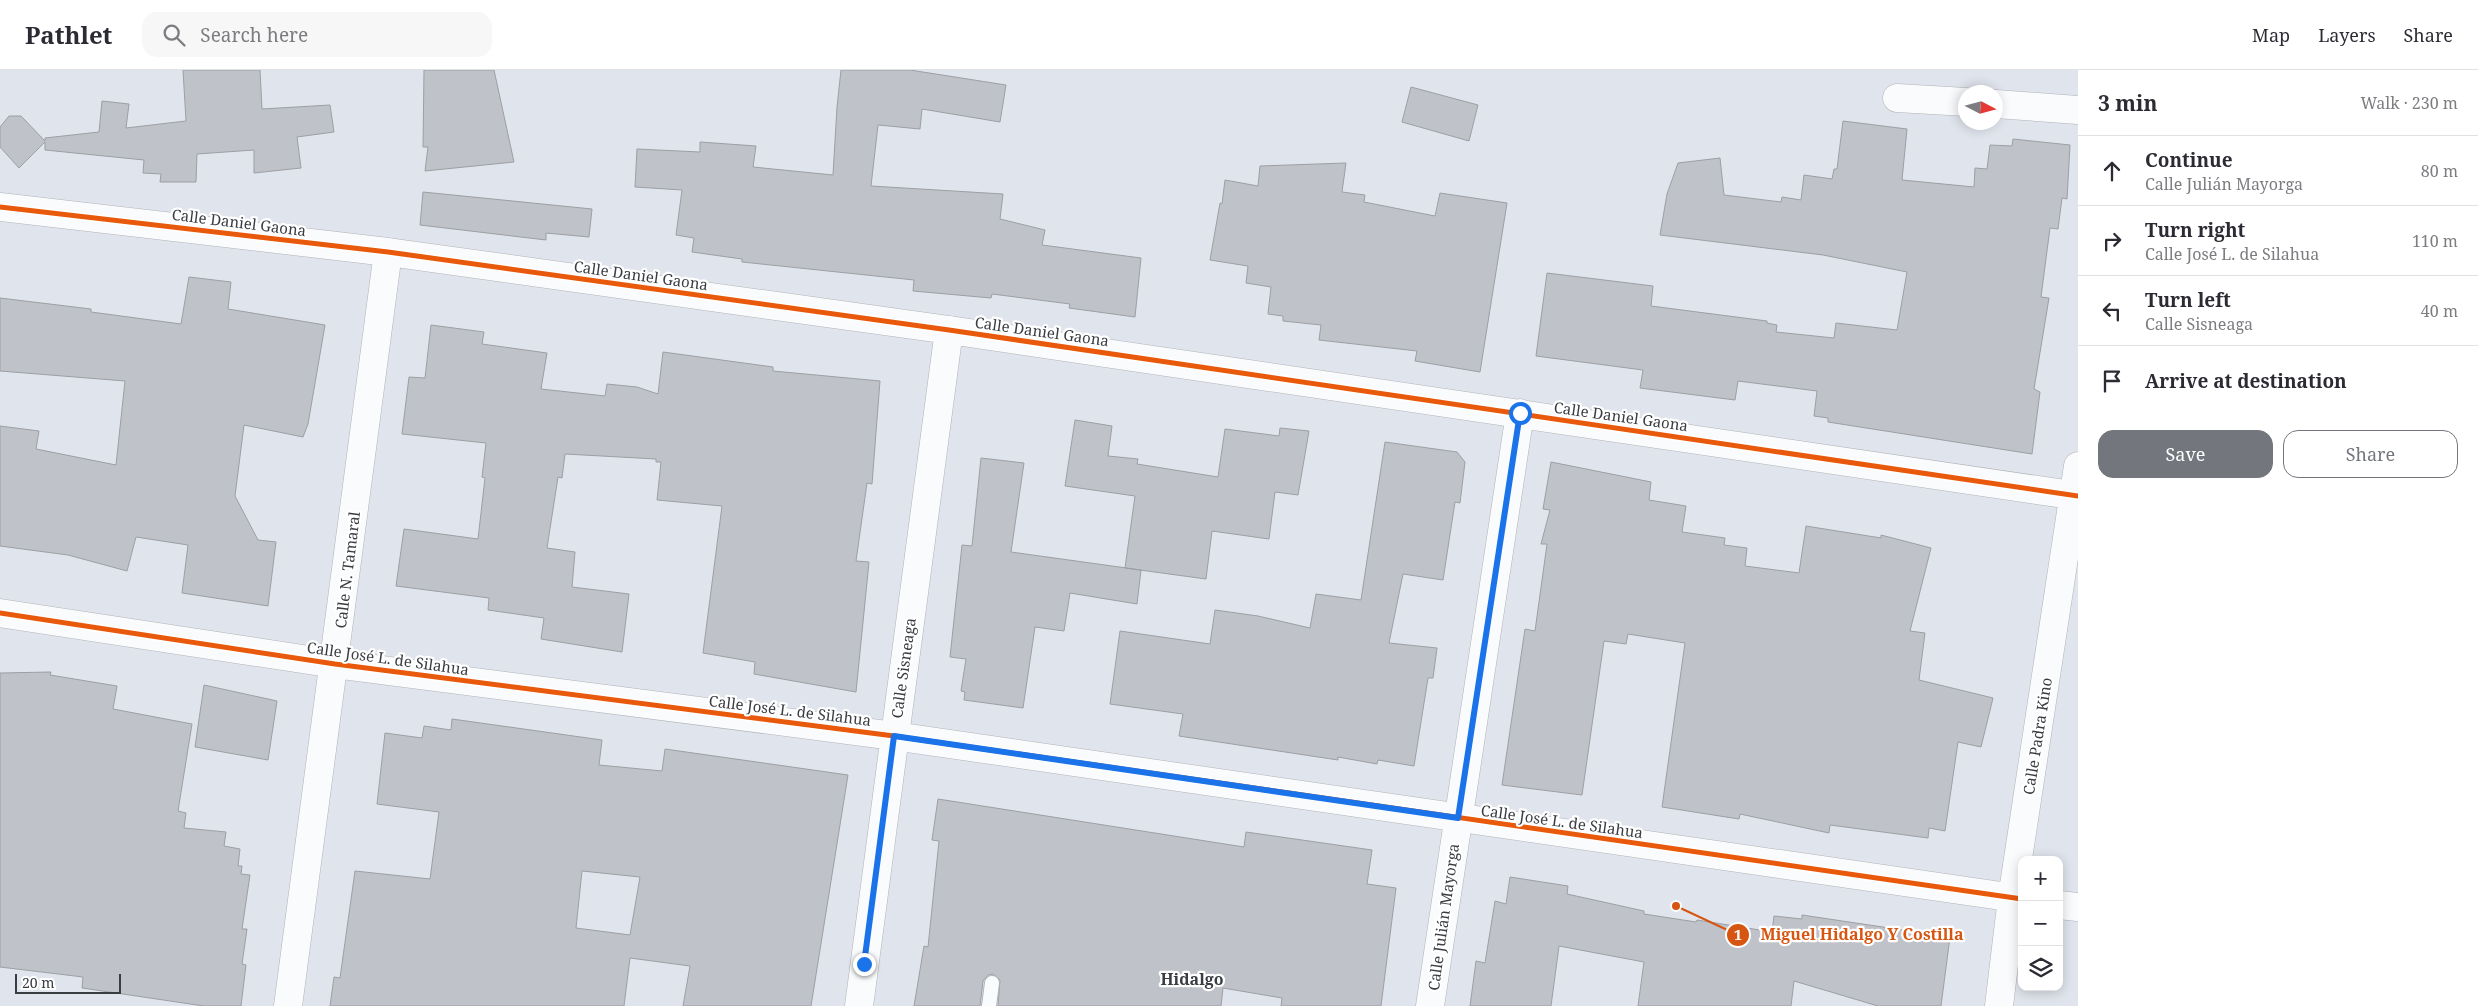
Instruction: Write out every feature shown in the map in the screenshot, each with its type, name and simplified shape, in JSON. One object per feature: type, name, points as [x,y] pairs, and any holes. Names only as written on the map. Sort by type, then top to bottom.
[{"type":"street","points":[[1897,98],[1958,102]]},
{"type":"street","points":[[2003,105],[2078,110]]},
{"type":"street","name":"Calle Daniel Gaona","points":[[0,207],[388,252],[949,330],[2076,496]]},
{"type":"street","name":"Calle N. Tamaral","points":[[288,1006],[335,664],[388,252]]},
{"type":"street","name":"Calle Sisneaga","points":[[859,1006],[949,330]]},
{"type":"street","name":"Calle Julián Mayorga","points":[[1430,1006],[1520,413]]},
{"type":"street","name":"Calle Padra Kino","points":[[1999,1006],[2017,899],[2076,496],[2078,466]]},
{"type":"street","name":"Calle José L. de Silahua","points":[[0,613],[335,664],[894,736],[2017,899]]},
{"type":"street","points":[[2063,905],[2078,907]]},
{"type":"lane","points":[[989,1006],[992,983]]},
{"type":"building","points":[[183,70],[260,70],[262,109],[330,105],[334,132],[297,137],[301,168],[254,173],[254,150],[197,154],[196,182],[160,182],[161,174],[143,173],[144,160],[45,150],[45,142],[19,168],[0,147],[0,127],[9,116],[21,116],[45,141],[45,138],[99,132],[102,101],[129,104],[126,128],[186,121]]},
{"type":"building","points":[[424,70],[494,70],[514,162],[425,171],[428,147],[423,147]]},
{"type":"building","points":[[841,70],[910,70],[1006,85],[1000,122],[922,109],[920,129],[878,125],[871,186],[1003,194],[1000,219],[1045,230],[1042,245],[1141,258],[1135,317],[1069,308],[1070,304],[992,294],[991,298],[913,291],[914,280],[742,262],[742,259],[692,252],[694,238],[676,235],[682,190],[635,187],[637,149],[700,152],[700,142],[756,146],[753,167],[833,175]]},
{"type":"building","points":[[1411,87],[1478,105],[1469,141],[1402,122]]},
{"type":"building","points":[[1843,121],[1907,129],[1902,180],[1974,187],[1975,168],[1987,169],[1990,145],[2012,146],[2013,139],[2070,145],[2067,199],[2062,198],[2058,229],[2050,228],[2041,297],[2049,298],[2034,389],[2040,392],[2032,454],[1828,422],[1828,418],[1814,416],[1817,391],[1738,381],[1735,400],[1640,388],[1643,370],[1536,356],[1547,273],[1653,286],[1651,306],[1767,321],[1767,323],[1777,325],[1776,332],[1834,338],[1836,323],[1897,330],[1907,272],[1823,255],[1660,235],[1667,194],[1678,163],[1720,158],[1724,195],[1781,202],[1782,197],[1801,200],[1804,175],[1832,179],[1834,169],[1837,169]]},
{"type":"building","points":[[1346,163],[1342,192],[1365,195],[1364,202],[1435,216],[1440,193],[1507,203],[1480,372],[1415,361],[1417,351],[1319,340],[1321,325],[1283,321],[1283,316],[1268,314],[1271,287],[1246,283],[1248,266],[1210,260],[1225,180],[1258,186],[1260,166]]},
{"type":"building","points":[[423,192],[592,209],[589,237],[546,233],[546,240],[420,225]]},
{"type":"building","points":[[189,277],[231,282],[228,309],[325,325],[308,424],[303,437],[244,425],[235,496],[258,540],[276,542],[268,606],[182,593],[188,545],[136,537],[127,571],[68,555],[0,546],[0,426],[39,431],[36,449],[116,465],[125,381],[0,371],[0,298],[91,309],[91,312],[181,324]]},
{"type":"building","points":[[431,325],[484,332],[482,344],[547,353],[541,389],[605,396],[607,384],[637,387],[658,394],[663,352],[773,367],[773,371],[880,381],[872,484],[867,483],[856,561],[869,562],[856,692],[754,674],[755,662],[703,653],[722,506],[657,500],[661,462],[656,462],[656,459],[565,454],[562,478],[558,477],[547,548],[575,552],[572,587],[629,594],[622,652],[541,639],[544,618],[488,610],[489,598],[396,586],[404,529],[478,539],[485,478],[482,477],[486,443],[402,434],[409,377],[425,378]]},
{"type":"building","points":[[1075,420],[1112,426],[1108,456],[1138,459],[1137,464],[1218,477],[1225,429],[1279,436],[1280,428],[1309,431],[1298,495],[1275,492],[1269,539],[1212,531],[1206,579],[1125,568],[1135,496],[1065,486]]},
{"type":"building","points":[[1385,442],[1457,452],[1465,462],[1460,503],[1455,502],[1443,580],[1403,574],[1389,643],[1437,648],[1433,678],[1428,678],[1414,766],[1378,760],[1377,764],[1338,757],[1338,760],[1179,736],[1183,714],[1110,704],[1120,631],[1210,644],[1215,610],[1258,616],[1310,628],[1316,594],[1361,600]]},
{"type":"building","points":[[981,458],[1024,463],[1011,552],[1141,570],[1137,604],[1070,593],[1064,631],[1035,627],[1023,708],[964,700],[965,692],[961,691],[966,659],[950,657],[962,545],[972,546]]},
{"type":"building","points":[[1551,462],[1651,482],[1649,500],[1686,506],[1682,532],[1725,538],[1724,545],[1747,548],[1745,566],[1799,573],[1806,526],[1881,538],[1881,535],[1931,548],[1910,631],[1925,633],[1919,680],[1993,698],[1981,747],[1958,742],[1945,831],[1929,828],[1928,838],[1830,825],[1829,833],[1740,814],[1739,819],[1662,807],[1685,643],[1628,634],[1626,644],[1604,641],[1582,795],[1502,785],[1525,629],[1535,631],[1547,544],[1541,544],[1550,510],[1543,509]]},
{"type":"building","points":[[51,672],[50,675],[117,686],[113,709],[192,724],[178,811],[186,813],[184,828],[226,832],[224,846],[240,849],[238,866],[242,866],[241,874],[250,875],[242,929],[247,929],[242,964],[246,965],[241,1006],[204,1006],[82,988],[83,977],[0,967],[0,673]]},
{"type":"building","points":[[204,685],[277,701],[268,760],[195,747]]},
{"type":"building","points":[[452,719],[602,740],[599,765],[662,771],[665,749],[848,775],[811,1006],[683,1006],[690,966],[630,958],[624,1006],[330,1006],[334,977],[340,978],[355,871],[430,879],[439,812],[377,804],[385,733],[422,738],[424,726],[451,730]],"holes":[[[582,871],[640,877],[630,935],[576,928]]]},
{"type":"building","points":[[938,799],[1244,847],[1246,832],[1372,850],[1367,884],[1396,888],[1381,1006],[1281,1006],[1282,998],[1223,988],[1221,1006],[998,1006],[1000,980],[993,974],[988,975],[983,981],[980,1006],[914,1006],[924,946],[928,947],[939,841],[932,840]]},
{"type":"building","points":[[1510,877],[1568,886],[1567,894],[1644,911],[1644,914],[1696,922],[1697,920],[1772,932],[1774,916],[1802,919],[1802,915],[1950,937],[1941,1006],[1878,1006],[1794,981],[1791,1006],[1638,1006],[1644,962],[1559,946],[1551,1006],[1470,1006],[1476,961],[1485,963],[1495,901],[1506,904]]},
{"type":"cycle path","points":[[0,207],[388,252],[949,330],[2078,496]]},
{"type":"cycle path","points":[[0,613],[335,664],[894,736],[2018,898]]},
{"type":"place","name":"Miguel Hidalgo Y Costilla","points":[[1676,906]]},
{"type":"district","name":"Hidalgo","points":[[1192,979]]},
{"type":"route","points":[[864,964],[894,736],[1458,818],[1520,413]]}]
